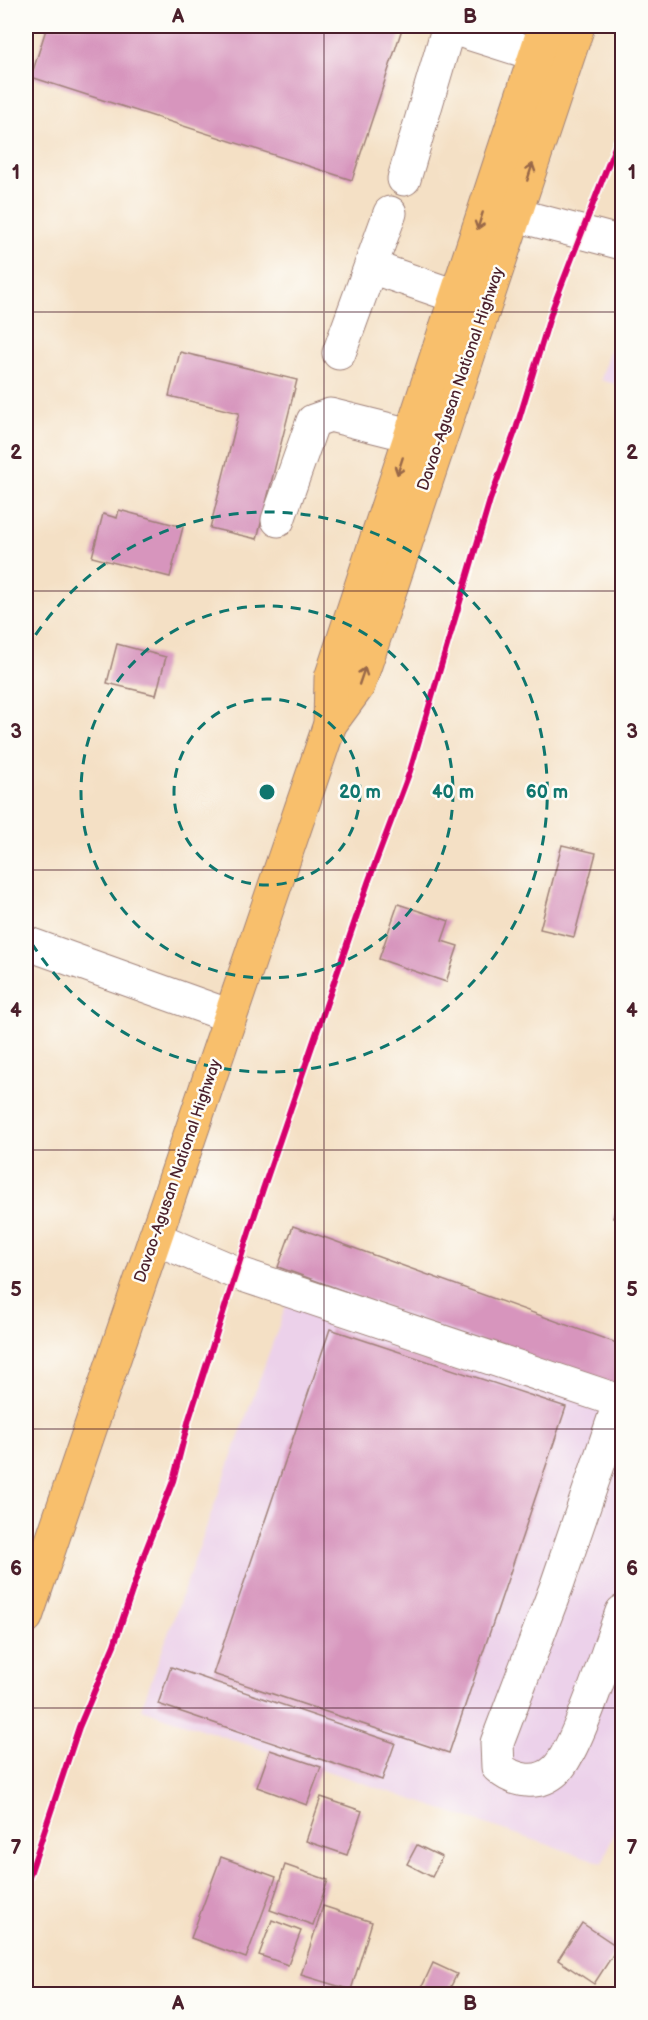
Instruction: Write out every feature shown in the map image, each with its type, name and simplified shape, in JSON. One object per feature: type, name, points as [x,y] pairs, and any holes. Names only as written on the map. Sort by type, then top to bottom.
[{"type":"highway","name":"Davao-Agusan National Highway","points":[[330,724],[331,678],[455,296],[533,109],[578,26]]},
{"type":"highway","name":"Davao-Agusan National Highway","points":[[26,1617],[330,724],[358,686],[516,215],[533,109],[540,40]]},
{"type":"street","points":[[404,179],[447,26],[540,40]]},
{"type":"street","points":[[339,353],[390,213]]},
{"type":"street","points":[[516,215],[622,243]]},
{"type":"street","points":[[371,267],[455,296]]},
{"type":"street","points":[[278,520],[313,421],[320,416],[330,415],[410,435]]},
{"type":"street","points":[[26,943],[230,1016]]},
{"type":"street","points":[[155,1238],[237,1273],[621,1401],[557,1585],[497,1743],[498,1767],[506,1774],[532,1781],[546,1777],[567,1758],[622,1612]]},
{"type":"shaded area","points":[[622,304],[622,386],[601,380]]},
{"type":"shaded area","points":[[306,1250],[622,1347],[622,1810],[603,1863],[141,1709]]},
{"type":"building","points":[[47,26],[403,26],[352,180],[31,77]]},
{"type":"building","points":[[180,352],[297,380],[257,539],[210,528],[239,413],[169,396]]},
{"type":"building","points":[[119,510],[183,527],[170,577],[92,557],[103,514],[117,518]]},
{"type":"building","points":[[117,644],[166,657],[156,695],[107,683]]},
{"type":"building","points":[[562,845],[596,853],[574,937],[540,929]]},
{"type":"building","points":[[398,904],[449,921],[442,941],[458,946],[446,982],[379,959]]},
{"type":"building","points":[[622,1188],[622,1220],[613,1218]]},
{"type":"building","points":[[293,1226],[622,1345],[622,1392],[278,1267]]},
{"type":"building","points":[[330,1329],[566,1407],[449,1753],[213,1674]]},
{"type":"building","points":[[171,1667],[395,1743],[382,1780],[158,1704]]},
{"type":"building","points":[[270,1750],[321,1767],[307,1805],[257,1787]]},
{"type":"building","points":[[321,1797],[362,1811],[347,1855],[306,1841]]},
{"type":"building","points":[[417,1845],[442,1857],[432,1877],[407,1864]]},
{"type":"building","points":[[221,1857],[276,1877],[246,1958],[191,1938]]},
{"type":"building","points":[[285,1865],[328,1880],[313,1925],[270,1910]]},
{"type":"building","points":[[323,1906],[372,1922],[351,1990],[301,1975]]},
{"type":"building","points":[[272,1920],[301,1931],[288,1965],[259,1955]]},
{"type":"building","points":[[582,1923],[618,1947],[594,1984],[558,1960]]},
{"type":"building","points":[[433,1963],[457,1974],[447,1994],[432,1994],[421,1989]]},
{"type":"cycle path","points":[[26,1886],[79,1727],[114,1645],[145,1552],[173,1481],[189,1419],[263,1189],[369,880],[410,771],[490,500],[516,429],[553,307],[622,129]]}]
